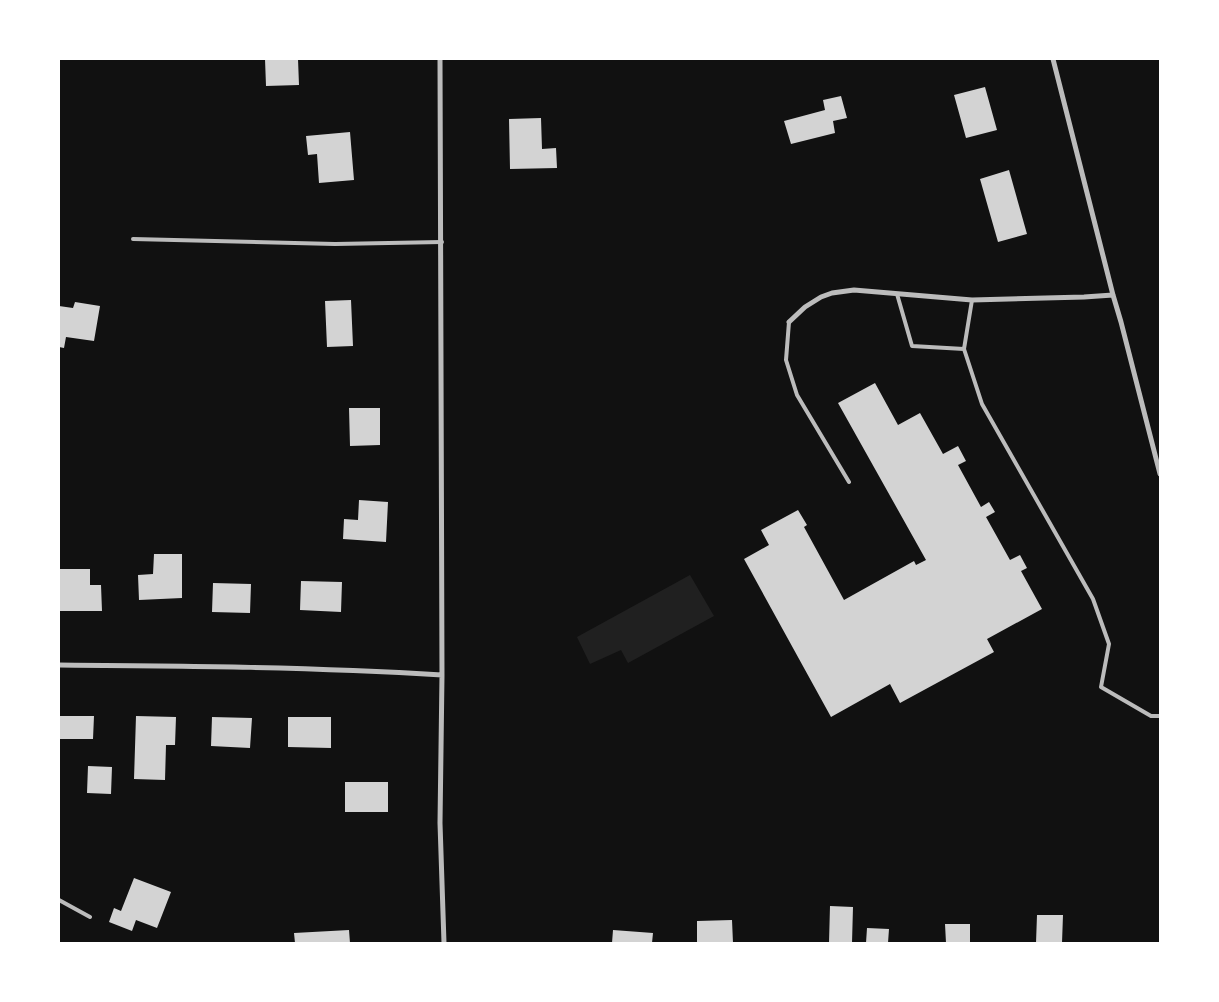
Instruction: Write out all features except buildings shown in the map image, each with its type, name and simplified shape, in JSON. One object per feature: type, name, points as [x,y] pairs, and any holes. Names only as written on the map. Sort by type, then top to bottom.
[{"type":"street","points":[[440,59],[442,242],[440,823],[444,943]]},
{"type":"street","points":[[1053,59],[1160,474]]},
{"type":"street","points":[[789,322],[805,307],[821,297],[832,293],[854,290],[972,300],[1113,295]]},
{"type":"street","points":[[59,665],[366,670],[442,675]]},
{"type":"lane","points":[[133,239],[335,244],[442,242]]},
{"type":"lane","points":[[897,294],[912,346],[964,349]]},
{"type":"lane","points":[[972,300],[964,349],[982,404],[1093,599],[1109,644],[1101,687],[1151,716],[1160,716]]},
{"type":"lane","points":[[789,322],[786,360],[797,395],[849,482]]},
{"type":"lane","points":[[59,900],[90,917]]},
{"type":"shaded area","points":[[690,575],[714,616],[628,663],[621,650],[590,664],[577,637]]}]
